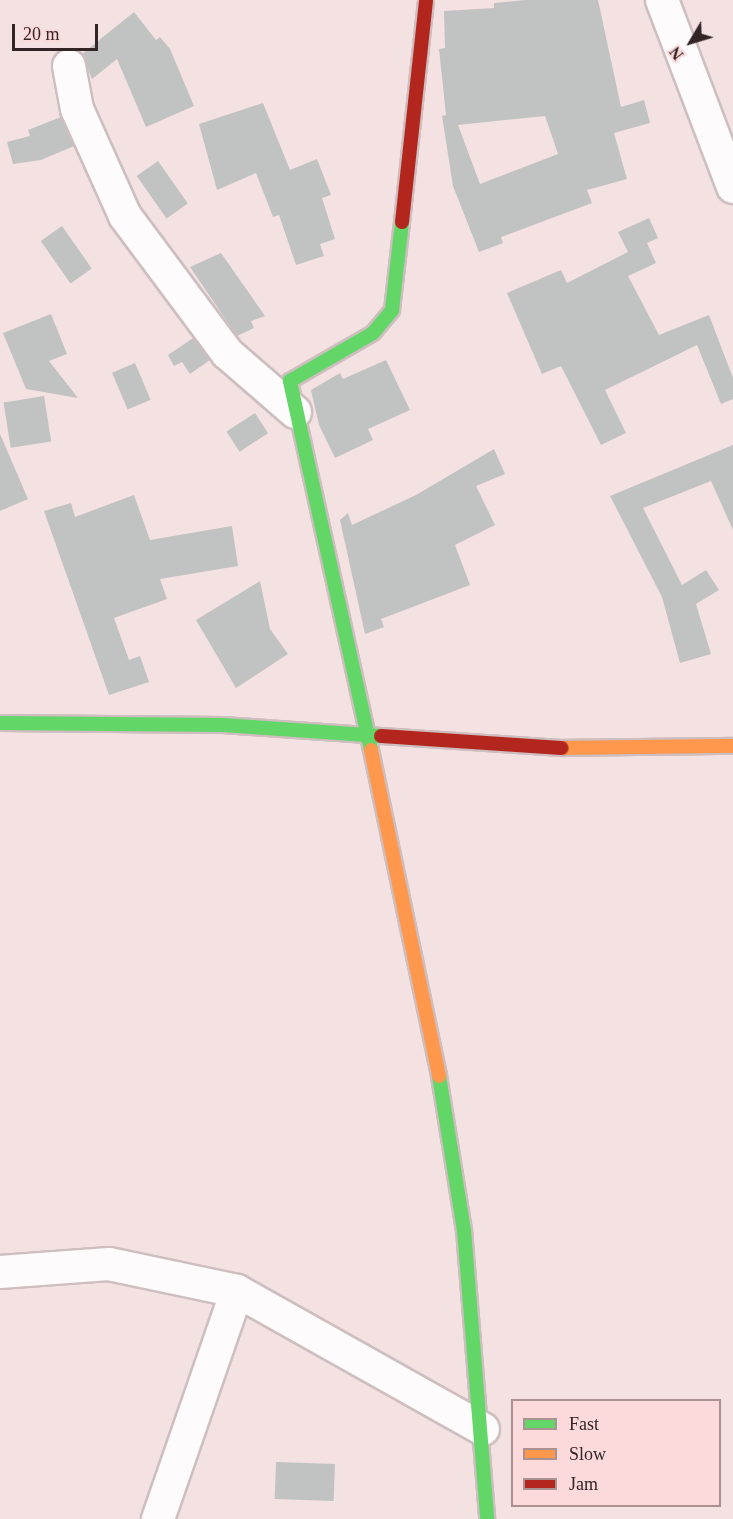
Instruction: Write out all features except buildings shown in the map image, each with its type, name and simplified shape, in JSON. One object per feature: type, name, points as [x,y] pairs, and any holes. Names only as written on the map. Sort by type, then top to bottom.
[{"type":"street","points":[[426,0],[392,310],[373,333],[290,381],[430,1017],[464,1230],[483,1429],[487,1519]]},
{"type":"street","points":[[662,0],[726,152],[733,187]]},
{"type":"street","points":[[69,66],[77,109],[125,216],[227,353],[295,412]]},
{"type":"street","points":[[0,723],[223,725],[584,749],[733,746]]},
{"type":"street","points":[[0,1272],[109,1264],[237,1291],[483,1429]]},
{"type":"street","points":[[158,1519],[237,1291]]},
{"type":"traffic: fast","points":[[371,750],[290,381],[373,333],[392,310],[402,222]]},
{"type":"traffic: fast","points":[[0,723],[223,725],[381,736]]},
{"type":"traffic: fast","points":[[439,1076],[464,1230],[487,1519]]},
{"type":"traffic: slow","points":[[562,748],[733,746]]},
{"type":"traffic: slow","points":[[371,750],[439,1076]]},
{"type":"traffic: jam","points":[[402,222],[426,0]]},
{"type":"traffic: jam","points":[[381,736],[562,748]]}]
